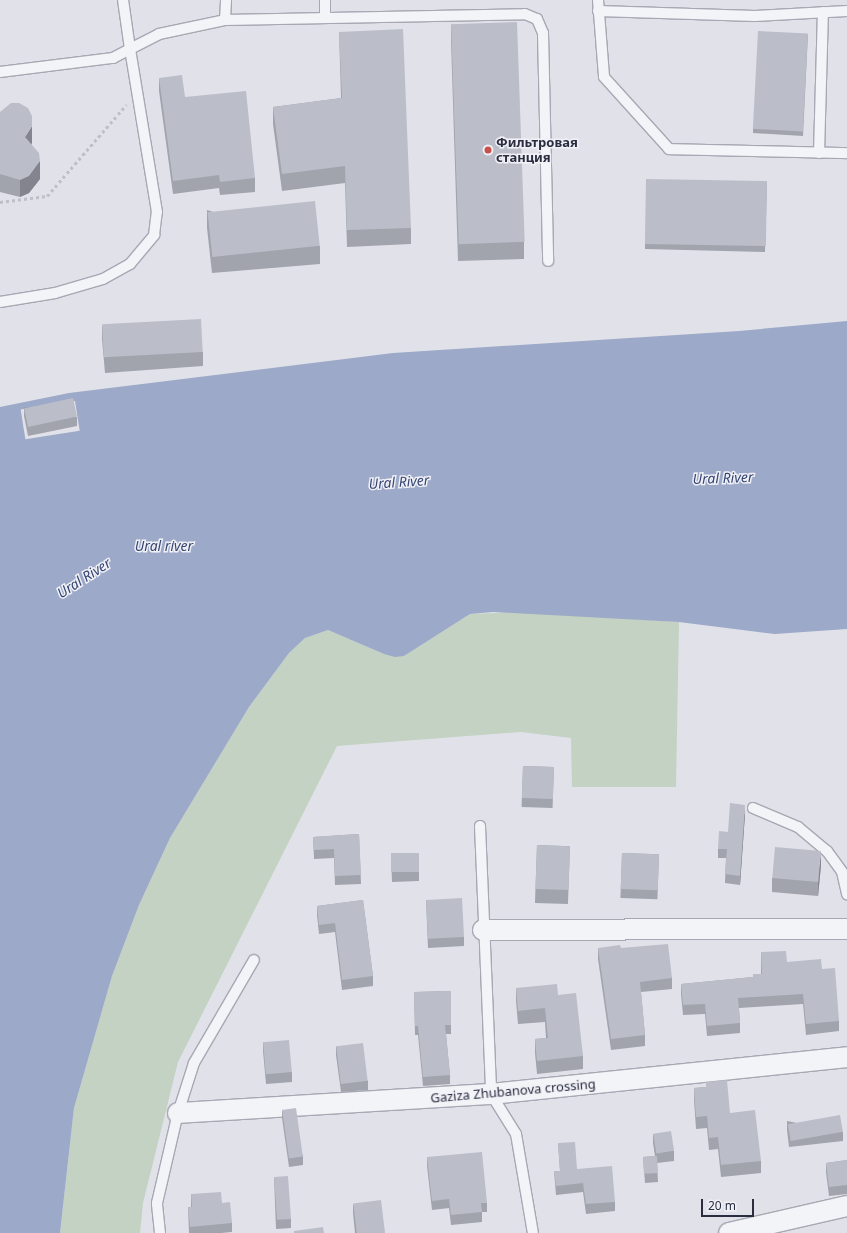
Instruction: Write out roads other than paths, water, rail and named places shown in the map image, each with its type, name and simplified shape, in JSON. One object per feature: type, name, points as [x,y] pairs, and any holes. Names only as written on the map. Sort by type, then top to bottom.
[{"type":"street","points":[[483,930],[847,929]]},
{"type":"street","name":"Gaziza Zhubanova crossing","points":[[178,1113],[491,1094],[847,1057]]},
{"type":"street","points":[[729,1233],[847,1206]]},
{"type":"lane","points":[[0,302],[55,293],[103,279],[130,264],[154,235],[157,212],[123,0]]},
{"type":"lane","points":[[225,20],[226,0]]},
{"type":"lane","points":[[325,0],[325,18]]},
{"type":"lane","points":[[598,0],[604,77],[669,149],[847,153]]},
{"type":"lane","points":[[598,11],[755,16],[847,11]]},
{"type":"lane","points":[[819,153],[822,12]]},
{"type":"lane","points":[[0,72],[112,58],[159,34],[225,20],[525,14],[537,19],[543,33],[548,261]]},
{"type":"lane","points":[[753,808],[798,827],[827,851],[842,872],[847,894]]},
{"type":"lane","points":[[480,826],[483,930],[491,1094],[516,1134],[533,1233]]},
{"type":"lane","points":[[160,1233],[157,1203],[178,1113],[194,1064],[254,960]]},
{"type":"water","name":"Ural river","points":[[847,321],[847,629],[775,634],[679,622],[493,612],[470,614],[404,656],[395,657],[384,654],[328,630],[305,638],[289,653],[249,707],[170,838],[139,905],[112,976],[74,1108],[60,1233],[0,1233],[0,407],[69,393],[393,353],[739,331]]},
{"type":"place","name":"Фильтровая станция","points":[[488,150]]},
{"type":"water label","name":"Ural River","points":[[723,478]]},
{"type":"water label","name":"Ural River","points":[[399,482]]},
{"type":"water label","name":"Ural River","points":[[84,578]]}]
